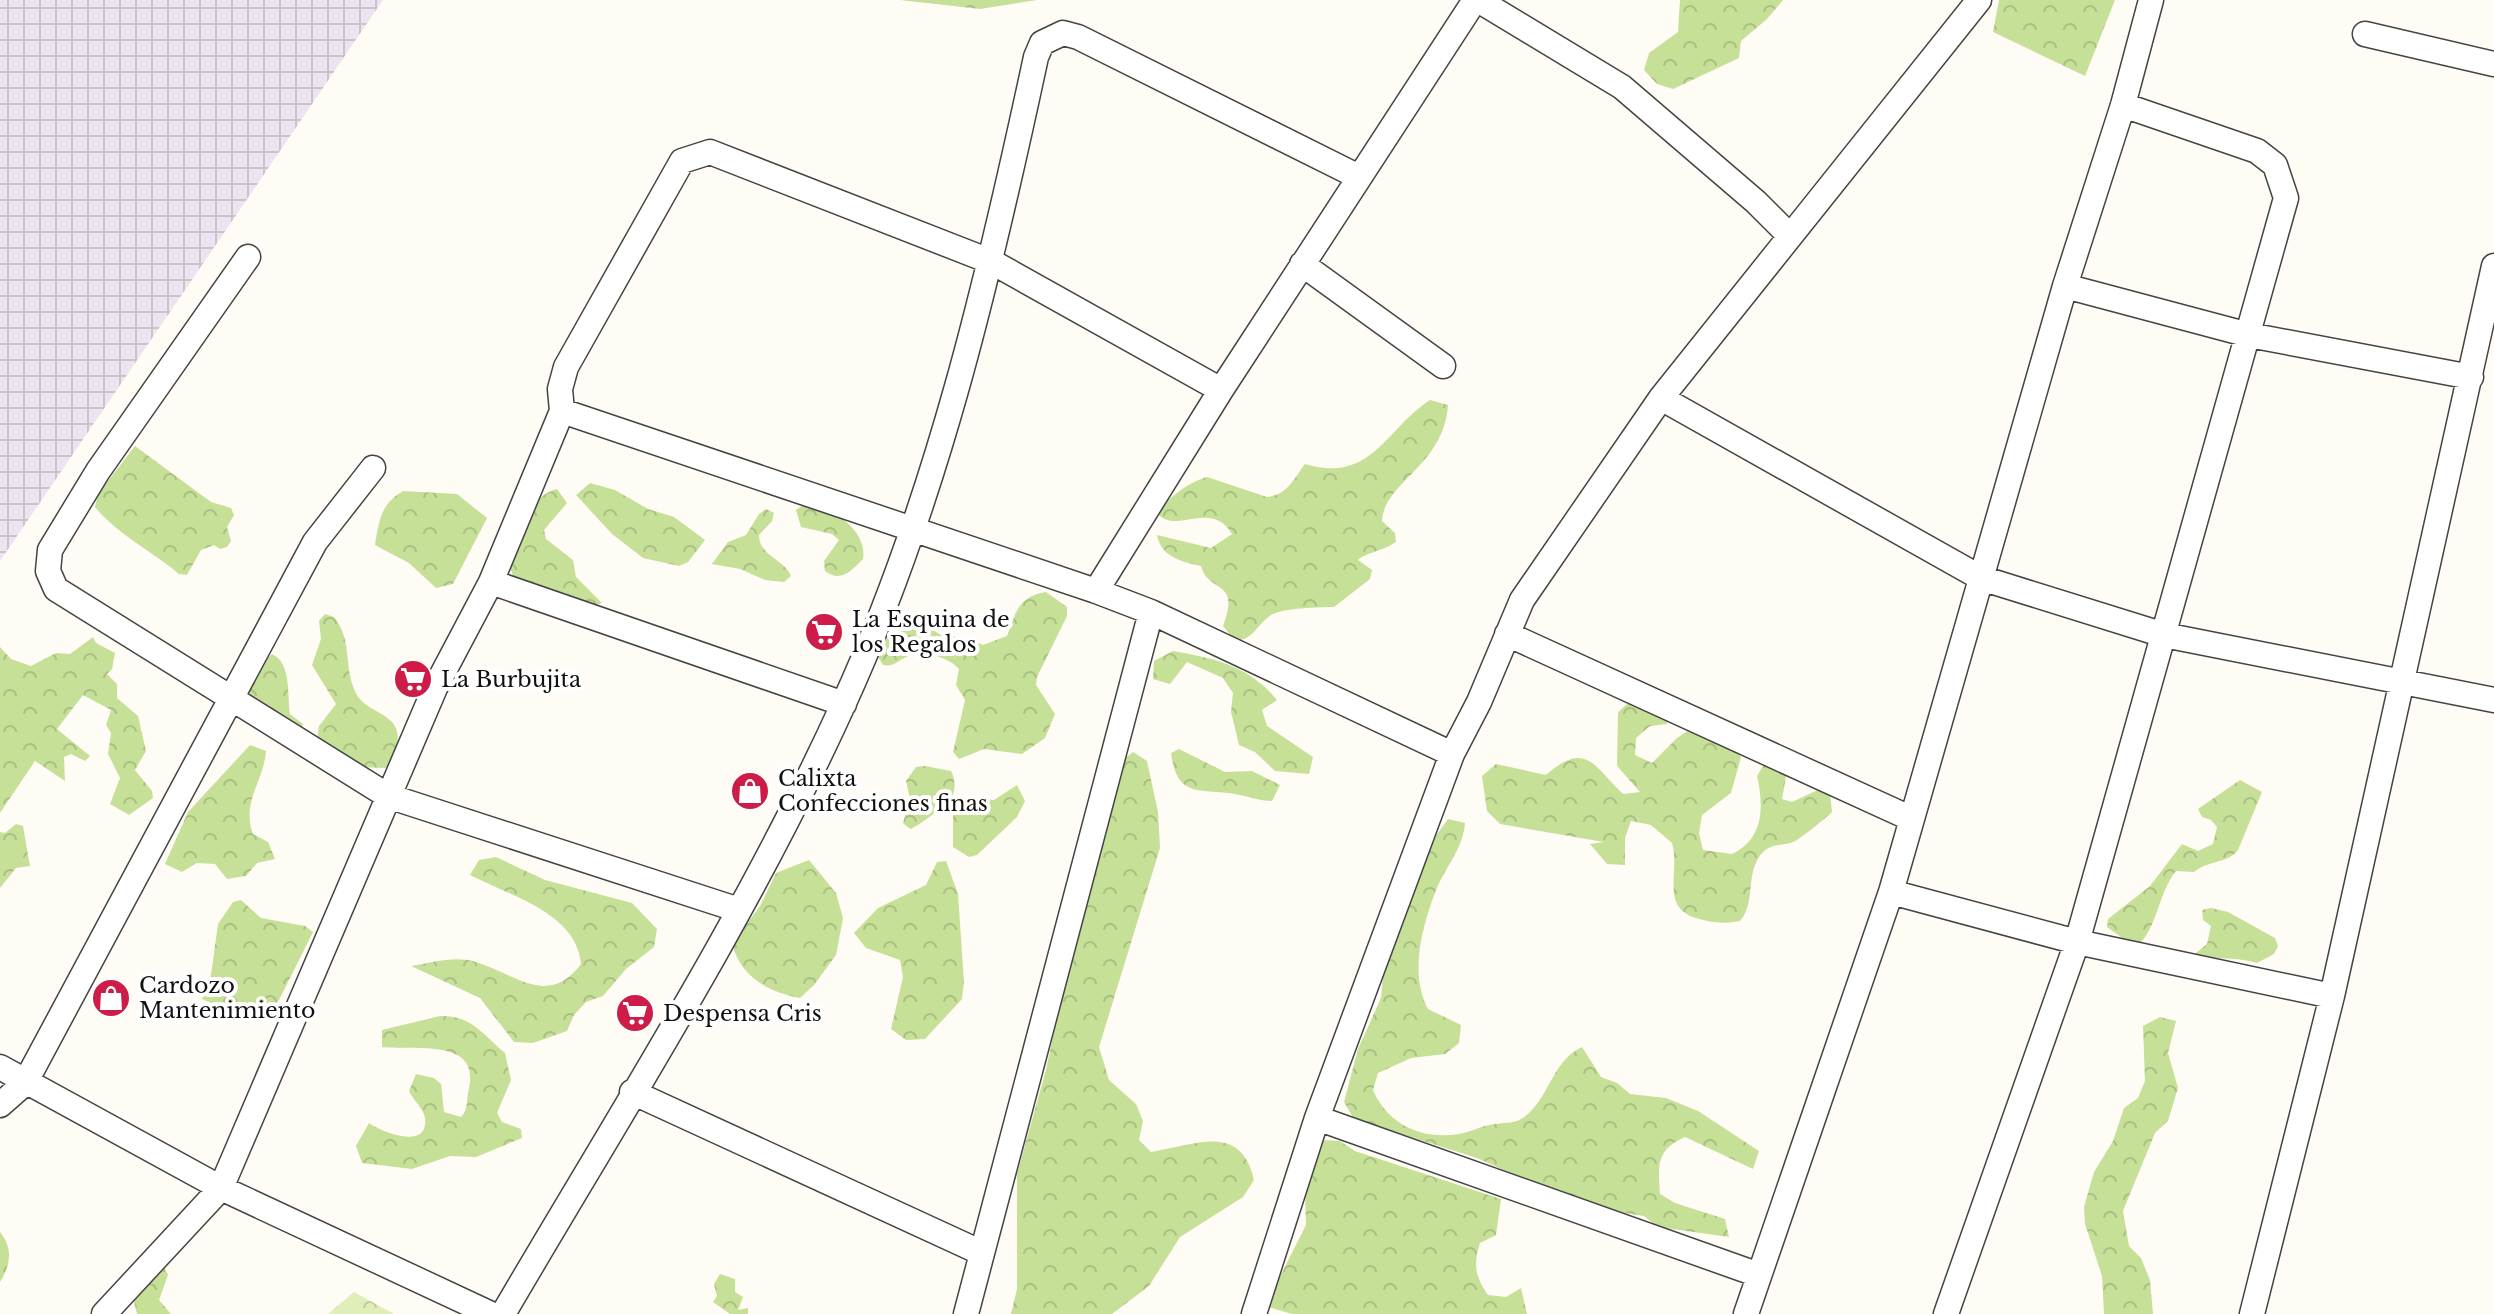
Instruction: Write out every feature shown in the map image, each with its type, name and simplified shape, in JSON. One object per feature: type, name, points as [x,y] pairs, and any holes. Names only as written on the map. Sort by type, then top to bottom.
[{"type":"street","points":[[1096,591],[1302,264],[1476,0],[1622,87],[1756,202],[1790,236]]},
{"type":"street","points":[[1254,1314],[1317,1118],[1452,754],[1522,600],[1661,398],[1979,0]]},
{"type":"street","points":[[1746,1314],[1891,892],[2065,286],[2123,105],[2151,0]]},
{"type":"street","points":[[503,1314],[739,910],[844,704],[912,529],[992,262],[1036,57],[1042,43],[1063,33],[1359,177]]},
{"type":"street","points":[[2365,34],[2494,64]]},
{"type":"street","points":[[1946,1314],[2077,942],[2286,198],[2275,165],[2257,151],[2123,105]]},
{"type":"street","points":[[120,1309],[221,1188],[435,688],[491,582],[562,411],[560,389],[566,367],[682,161],[710,152],[992,262],[1221,390]]},
{"type":"street","points":[[248,257],[98,471],[50,550],[48,571],[56,589],[388,796],[739,910]]},
{"type":"street","points":[[1302,264],[1443,366]]},
{"type":"street","points":[[2252,1314],[2332,996],[2494,266]]},
{"type":"street","points":[[2065,286],[2249,335],[2471,377]]},
{"type":"street","points":[[1661,398],[1981,578],[2164,635],[2403,679],[2494,700]]},
{"type":"street","points":[[562,411],[1151,612],[1452,754]]},
{"type":"street","points":[[0,1105],[25,1083],[230,695],[315,542],[373,468]]},
{"type":"street","points":[[491,582],[844,704]]},
{"type":"street","points":[[966,1314],[1151,612]]},
{"type":"street","points":[[1507,634],[1912,819]]},
{"type":"street","points":[[1891,892],[2077,942],[2332,996]]},
{"type":"street","points":[[0,1067],[221,1188],[491,1314]]},
{"type":"street","points":[[632,1092],[982,1253]]},
{"type":"street","points":[[1317,1118],[1759,1275]]},
{"type":"shaded area","points":[[0,0],[383,0],[0,561]]},
{"type":"green space","points":[[900,0],[1037,0],[980,9]]},
{"type":"green space","points":[[1680,0],[1783,0],[1767,19],[1741,41],[1739,58],[1673,89],[1657,84],[1644,70],[1649,53],[1678,32]]},
{"type":"green space","points":[[1999,0],[2115,0],[2085,76],[1993,32]]},
{"type":"green space","points":[[1430,400],[1448,405],[1444,426],[1426,458],[1385,507],[1382,521],[1395,533],[1396,542],[1358,560],[1372,570],[1370,579],[1334,607],[1301,608],[1271,615],[1247,638],[1235,641],[1223,626],[1228,611],[1226,594],[1210,581],[1201,566],[1180,560],[1163,549],[1157,535],[1211,548],[1232,534],[1224,524],[1214,519],[1166,519],[1158,514],[1161,508],[1179,491],[1207,477],[1267,497],[1274,496],[1294,480],[1305,464],[1346,467],[1362,460]]},
{"type":"green space","points":[[135,446],[211,502],[231,508],[234,515],[227,527],[231,541],[227,547],[220,549],[214,545],[201,550],[187,575],[179,574],[125,534],[95,507],[98,494]]},
{"type":"green space","points":[[590,483],[615,490],[648,509],[674,517],[705,540],[688,562],[679,566],[643,558],[612,534],[576,495]]},
{"type":"green space","points":[[557,489],[567,503],[544,530],[546,539],[573,560],[576,577],[602,603],[594,606],[513,576],[508,561],[531,508],[546,493]]},
{"type":"green space","points":[[403,491],[457,494],[487,518],[453,584],[436,588],[409,563],[375,545],[382,514],[390,501]]},
{"type":"green space","points":[[803,505],[835,514],[860,538],[863,559],[850,571],[836,576],[825,571],[824,561],[839,540],[832,534],[801,527],[796,510]]},
{"type":"green space","points":[[766,509],[774,513],[772,521],[759,535],[760,542],[791,576],[784,582],[765,580],[740,569],[712,564],[728,542],[746,535],[759,514]]},
{"type":"green space","points":[[1046,592],[1067,607],[1067,616],[1037,677],[1036,685],[1055,714],[1045,738],[1022,754],[984,749],[959,759],[953,752],[965,700],[956,685],[959,669],[942,658],[928,654],[914,654],[893,664],[883,665],[878,657],[883,640],[906,624],[925,625],[941,635],[967,638],[983,645],[1007,636],[1023,602]]},
{"type":"green space","points":[[325,614],[334,617],[340,625],[357,695],[395,727],[397,746],[386,768],[358,767],[317,741],[319,726],[336,704],[312,665],[321,639],[319,621]]},
{"type":"green space","points":[[93,637],[96,643],[115,653],[112,669],[107,674],[117,684],[117,698],[138,716],[146,751],[135,770],[152,791],[153,798],[129,815],[110,804],[120,778],[108,754],[111,733],[106,725],[111,710],[83,695],[57,729],[90,756],[85,761],[71,754],[64,757],[65,781],[35,761],[0,813],[0,647],[11,659],[31,666],[56,653],[70,654]]},
{"type":"green space","points":[[1173,651],[1230,665],[1266,688],[1277,700],[1262,710],[1267,726],[1313,757],[1309,774],[1275,771],[1255,752],[1239,745],[1231,712],[1233,693],[1223,678],[1187,662],[1170,684],[1153,679],[1154,661]]},
{"type":"green space","points":[[272,654],[286,672],[290,714],[303,724],[300,732],[243,698],[258,666]]},
{"type":"green space","points":[[1632,700],[1668,706],[1667,724],[1650,726],[1636,738],[1635,755],[1652,763],[1692,728],[1731,740],[1741,757],[1731,793],[1702,815],[1699,833],[1703,850],[1732,854],[1750,840],[1756,831],[1761,810],[1757,776],[1763,766],[1772,761],[1787,771],[1782,799],[1792,802],[1822,788],[1830,793],[1832,812],[1829,815],[1796,840],[1766,849],[1757,860],[1748,905],[1740,921],[1708,921],[1680,909],[1675,900],[1672,843],[1651,825],[1631,821],[1625,838],[1625,865],[1607,864],[1590,844],[1604,842],[1500,824],[1487,811],[1482,776],[1496,764],[1546,775],[1560,764],[1581,758],[1597,767],[1623,794],[1640,792],[1617,766],[1618,712]]},
{"type":"green space","points":[[250,745],[266,751],[251,802],[250,822],[253,834],[268,842],[275,859],[257,863],[246,876],[227,879],[215,864],[197,863],[182,872],[165,864],[188,812]]},
{"type":"green space","points":[[1179,749],[1225,772],[1252,771],[1280,785],[1272,801],[1192,788],[1184,785],[1174,768],[1171,753]]},
{"type":"green space","points":[[1133,752],[1147,761],[1158,812],[1160,848],[1099,1047],[1109,1080],[1136,1104],[1143,1121],[1139,1140],[1151,1152],[1199,1142],[1227,1144],[1239,1150],[1248,1162],[1254,1180],[1243,1197],[1180,1237],[1149,1286],[1112,1314],[1011,1314],[1017,1289],[1017,1174],[1046,1070],[1105,788],[1119,763]]},
{"type":"green space","points":[[916,767],[951,771],[954,791],[944,805],[910,829],[903,823],[910,799],[906,781]]},
{"type":"green space","points":[[2240,780],[2262,792],[2238,850],[2228,858],[2194,872],[2176,871],[2149,930],[2136,948],[2107,927],[2108,919],[2150,886],[2182,844],[2198,851],[2213,844],[2217,827],[2211,820],[2202,817],[2198,809]]},
{"type":"green space","points":[[1017,785],[1025,801],[1017,817],[977,855],[969,857],[953,847],[953,807],[968,797],[994,800]]},
{"type":"green space","points":[[1448,819],[1465,823],[1464,832],[1431,904],[1422,934],[1418,965],[1422,995],[1428,1009],[1461,1025],[1459,1043],[1445,1054],[1411,1058],[1378,1073],[1373,1090],[1379,1102],[1397,1121],[1432,1135],[1459,1134],[1513,1122],[1529,1113],[1558,1068],[1582,1047],[1601,1077],[1617,1083],[1630,1094],[1666,1098],[1698,1111],[1759,1151],[1753,1169],[1685,1137],[1669,1147],[1661,1160],[1660,1194],[1675,1203],[1725,1219],[1729,1237],[1658,1227],[1644,1216],[1617,1212],[1530,1182],[1477,1158],[1354,1119],[1344,1102],[1358,1049],[1381,998],[1387,928],[1427,848]]},
{"type":"green space","points":[[16,824],[23,826],[30,866],[16,868],[0,888],[0,832],[5,833]]},
{"type":"green space","points":[[496,857],[545,880],[632,903],[657,929],[654,947],[626,969],[603,996],[586,1002],[574,1015],[567,1031],[533,1043],[514,1042],[480,998],[411,966],[468,960],[541,986],[568,978],[581,964],[577,946],[555,919],[522,899],[470,875],[479,860]]},
{"type":"green space","points":[[809,860],[836,893],[843,918],[836,955],[800,998],[777,992],[757,981],[742,966],[732,944],[760,906],[776,873]]},
{"type":"green space","points":[[946,861],[958,894],[964,982],[962,999],[925,1039],[906,1040],[891,1029],[903,977],[900,960],[866,948],[854,933],[878,908],[926,885],[937,862]]},
{"type":"green space","points":[[241,900],[261,918],[305,926],[313,932],[279,1000],[266,1016],[227,1010],[202,999],[211,975],[218,924],[233,902]]},
{"type":"green space","points":[[2211,908],[2228,912],[2275,938],[2278,946],[2274,954],[2257,963],[2191,957],[2207,944],[2211,926],[2203,920],[2202,910]]},
{"type":"green space","points":[[440,1016],[469,1023],[505,1053],[511,1080],[497,1113],[502,1122],[521,1129],[522,1138],[476,1157],[450,1156],[412,1169],[362,1163],[356,1146],[369,1123],[383,1131],[403,1136],[420,1134],[424,1128],[424,1115],[409,1091],[416,1074],[434,1078],[441,1084],[444,1112],[461,1117],[464,1114],[470,1072],[464,1061],[441,1050],[382,1047],[382,1030]]},
{"type":"green space","points":[[2160,1017],[2176,1021],[2168,1053],[2178,1088],[2168,1121],[2155,1133],[2123,1211],[2129,1246],[2141,1258],[2150,1280],[2153,1314],[2104,1314],[2102,1276],[2085,1224],[2084,1207],[2094,1172],[2113,1141],[2124,1108],[2138,1098],[2145,1081],[2143,1026]]},
{"type":"green space","points":[[1320,1140],[1340,1141],[1355,1151],[1501,1199],[1496,1235],[1480,1243],[1476,1270],[1488,1295],[1506,1297],[1521,1288],[1527,1314],[1292,1314],[1265,1306],[1306,1225],[1305,1190]]},
{"type":"green space","points":[[0,1232],[7,1244],[9,1257],[0,1282]]},
{"type":"green space","points":[[164,1267],[168,1275],[159,1300],[171,1314],[137,1314],[133,1298],[155,1270]]},
{"type":"green space","points":[[720,1274],[735,1279],[735,1292],[743,1297],[738,1310],[748,1308],[748,1314],[730,1314],[713,1302],[717,1296],[714,1284]]},
{"type":"green space","points":[[354,1292],[394,1314],[328,1314]]},
{"type":"place","name":"La Esquina de los Regalos","points":[[824,632]]},
{"type":"place","name":"La Burbujita","points":[[413,679]]},
{"type":"place","name":"Calixta Confecciones finas","points":[[750,791]]},
{"type":"place","name":"Cardozo Mantenimiento","points":[[111,998]]},
{"type":"place","name":"Despensa Cris","points":[[635,1013]]}]
